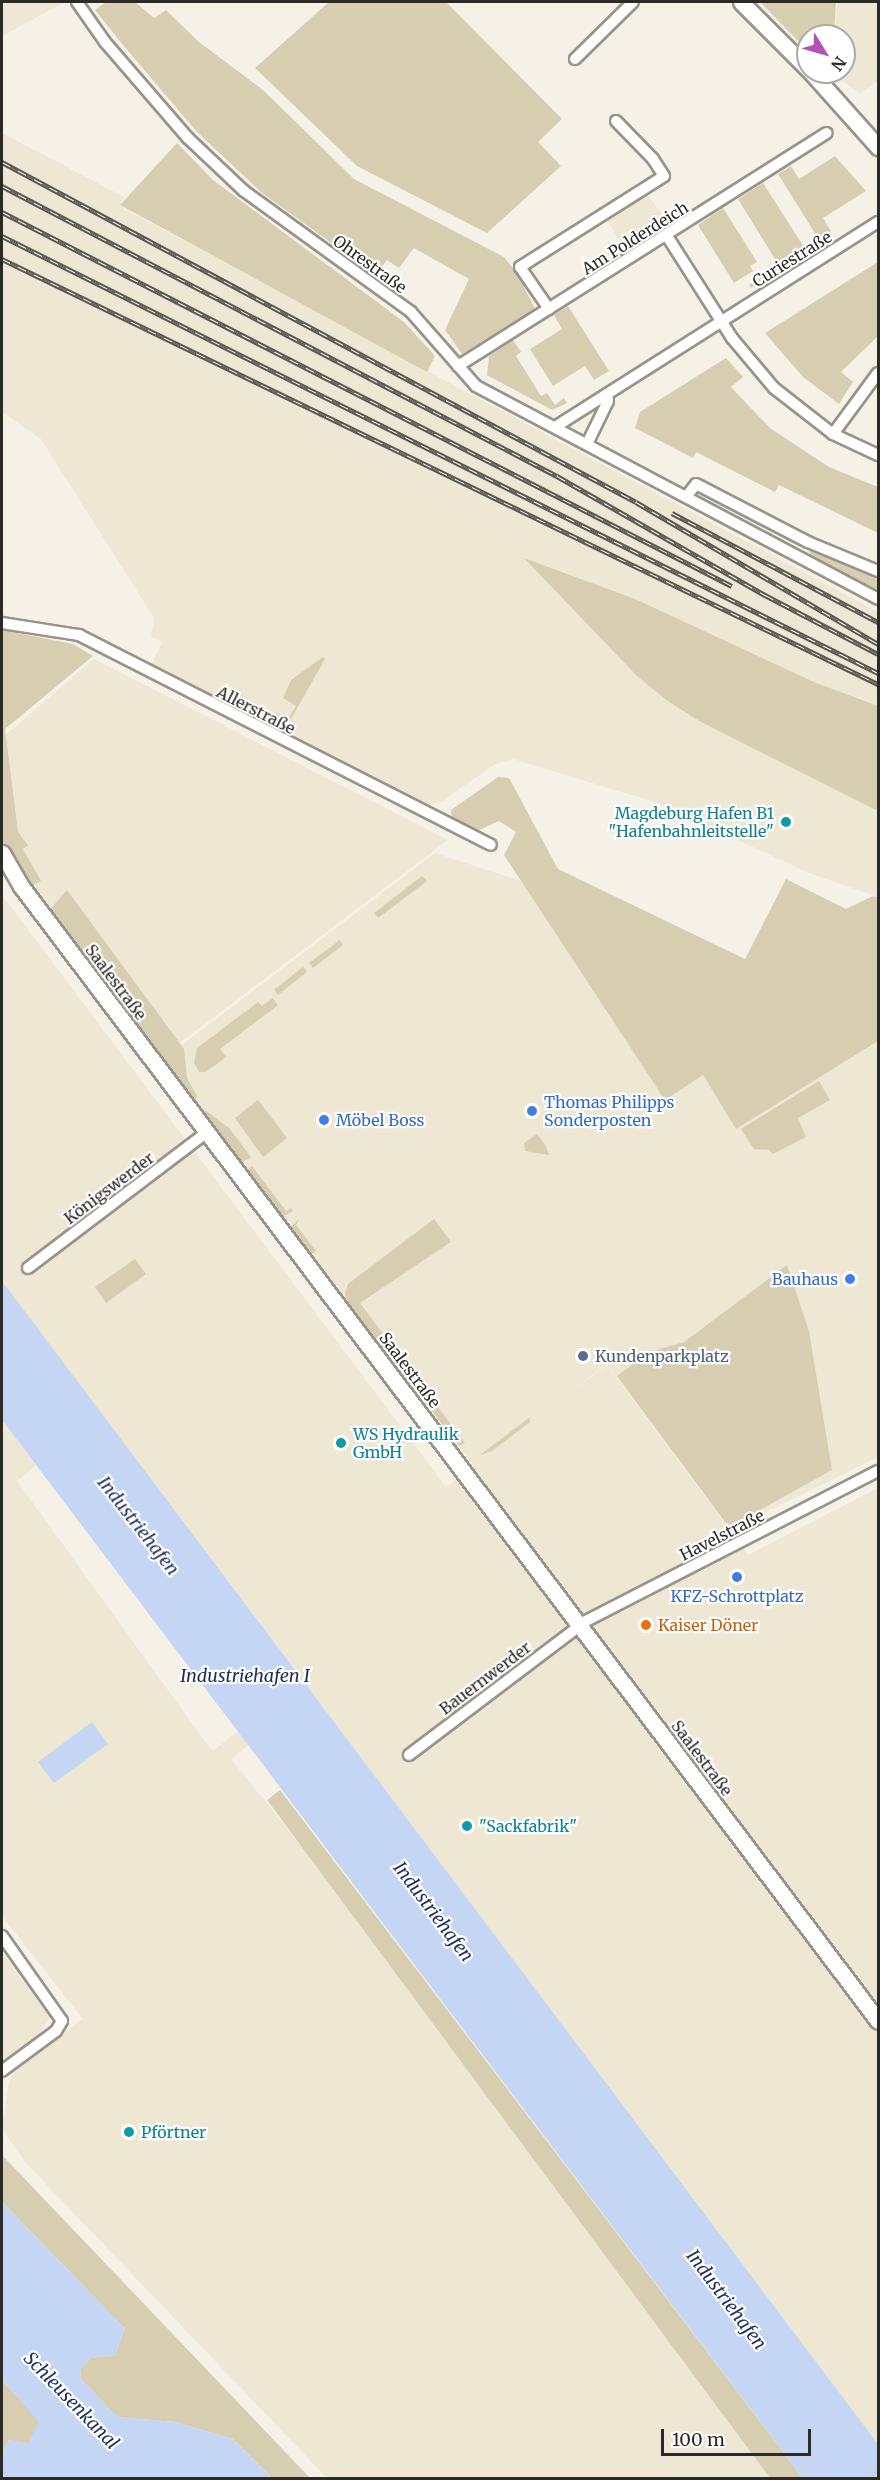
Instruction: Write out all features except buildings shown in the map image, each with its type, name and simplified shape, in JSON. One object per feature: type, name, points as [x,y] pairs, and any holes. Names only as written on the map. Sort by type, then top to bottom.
[{"type":"main road","points":[[741,2],[796,57]]},
{"type":"main road","points":[[822,84],[879,147]]},
{"type":"main road","name":"Saalestraße","points":[[2,853],[21,886],[879,2021]]},
{"type":"street","points":[[575,59],[633,2]]},
{"type":"street","name":"Ohrestraße","points":[[83,4],[105,42],[188,138],[244,191],[411,312],[458,366],[485,392],[879,599]]},
{"type":"street","points":[[549,309],[519,267],[664,176],[653,159],[616,121]]},
{"type":"street","name":"Am Polderdeich","points":[[458,366],[827,133]]},
{"type":"street","name":"Curiestraße","points":[[555,427],[879,222]]},
{"type":"street","points":[[667,236],[722,321],[774,388],[833,434],[879,455]]},
{"type":"street","points":[[833,434],[879,373]]},
{"type":"street","points":[[587,444],[608,400],[607,394]]},
{"type":"street","points":[[686,497],[696,484],[808,542],[879,571]]},
{"type":"street","points":[[799,559],[808,542]]},
{"type":"street","name":"Allerstraße","points":[[2,623],[61,630],[85,638],[491,845]]},
{"type":"street","name":"Königswerder","points":[[28,1268],[207,1132]]},
{"type":"street","name":"Havelstraße","points":[[579,1625],[879,1471]]},
{"type":"street","name":"Bauernwerder","points":[[409,1755],[579,1625]]},
{"type":"street","points":[[2,1936],[60,2014],[58,2030],[2,2071]]},
{"type":"shaded area","points":[[2,2],[65,2],[2,36]]},
{"type":"shaded area","points":[[106,2],[135,2],[154,18],[166,10],[199,42],[263,90],[354,179],[504,257],[517,273],[535,309],[462,354],[445,330],[469,279],[414,248],[399,268],[387,260],[376,275],[262,193],[197,132],[118,39],[95,10]]},
{"type":"shaded area","points":[[329,2],[446,2],[562,119],[538,142],[561,166],[487,233],[357,166],[255,68]]},
{"type":"shaded area","points":[[760,2],[836,2],[835,24],[796,24],[796,39]]},
{"type":"shaded area","points":[[837,2],[878,2],[878,81],[860,93],[846,84],[856,84],[856,24],[836,24]]},
{"type":"shaded area","points":[[2,133],[124,197],[119,206],[878,612],[878,897],[809,873],[655,802],[513,759],[495,764],[442,801],[424,806],[151,666],[162,642],[151,636],[154,618],[41,439],[2,412]]},
{"type":"shaded area","points":[[177,143],[213,180],[404,322],[435,356],[427,372],[120,205]]},
{"type":"shaded area","points":[[835,156],[866,191],[823,218],[831,231],[818,238],[778,174],[791,166],[799,179]]},
{"type":"shaded area","points":[[763,183],[804,247],[817,239],[820,244],[751,288],[749,285],[778,264],[738,199]]},
{"type":"shaded area","points":[[646,192],[665,219],[653,227],[653,234],[626,251],[605,217]]},
{"type":"shaded area","points":[[723,208],[757,262],[750,266],[753,271],[734,283],[698,225]]},
{"type":"shaded area","points":[[878,262],[878,336],[841,372],[853,382],[839,404],[803,377],[765,333]]},
{"type":"shaded area","points":[[568,306],[609,371],[594,380],[585,366],[553,386],[530,349],[562,329],[554,315]]},
{"type":"shaded area","points":[[513,340],[521,352],[516,356],[541,396],[547,393],[555,405],[564,398],[567,403],[552,410],[487,375],[489,356]]},
{"type":"shaded area","points":[[726,358],[743,377],[731,387],[770,428],[829,467],[878,487],[878,533],[779,485],[775,492],[696,452],[693,458],[635,428],[640,412]]},
{"type":"shaded area","points":[[810,548],[878,574],[878,590],[810,556]]},
{"type":"shaded area","points":[[524,558],[635,599],[814,682],[878,706],[878,811],[701,722],[669,702],[637,676]]},
{"type":"shaded area","points":[[2,630],[73,644],[93,656],[5,729],[18,832],[28,845],[23,849],[41,881],[29,887],[2,840]]},
{"type":"shaded area","points":[[323,657],[325,659],[282,735],[270,723],[276,713],[288,719],[296,706],[283,698],[291,680]]},
{"type":"shaded area","points":[[94,659],[448,840],[161,1057],[29,884],[2,818],[2,738]]},
{"type":"shaded area","points":[[498,777],[509,778],[558,869],[745,959],[786,879],[846,909],[873,896],[878,897],[878,1041],[736,1129],[703,1075],[665,1100],[504,855],[516,832],[499,821],[479,830],[452,819],[451,810]]},
{"type":"shaded area","points":[[435,853],[521,881],[665,1099],[703,1075],[736,1129],[878,1041],[878,1457],[730,1530],[607,1364],[538,1416],[607,1365],[748,1555],[878,1488],[878,2444],[2,1281],[2,895],[446,1487],[474,1466],[162,1060]]},
{"type":"shaded area","points":[[422,876],[427,881],[378,918],[374,913]]},
{"type":"shaded area","points":[[67,890],[184,1049],[187,1078],[197,1096],[195,1101],[191,1101],[48,912]]},
{"type":"shaded area","points":[[340,940],[343,945],[313,968],[309,963]]},
{"type":"shaded area","points":[[303,967],[307,972],[278,995],[274,990]]},
{"type":"shaded area","points":[[273,998],[278,1005],[220,1049],[226,1057],[206,1072],[199,1072],[194,1062],[197,1048],[258,1002],[262,1006]]},
{"type":"shaded area","points":[[819,1081],[830,1100],[798,1118],[806,1137],[773,1154],[769,1150],[754,1149],[741,1129]]},
{"type":"shaded area","points":[[258,1100],[287,1138],[263,1157],[235,1118]]},
{"type":"shaded area","points":[[205,1110],[229,1128],[251,1157],[241,1163],[202,1116]]},
{"type":"shaded area","points":[[537,1134],[546,1146],[549,1155],[525,1151],[524,1143]]},
{"type":"shaded area","points":[[252,1166],[286,1211],[291,1208],[293,1211],[280,1218],[247,1170]]},
{"type":"shaded area","points":[[299,1219],[296,1225],[316,1251],[308,1256],[288,1229]]},
{"type":"shaded area","points":[[434,1219],[451,1242],[360,1303],[465,1443],[459,1446],[350,1306],[345,1293],[348,1284]]},
{"type":"shaded area","points":[[135,1259],[146,1274],[106,1303],[95,1287]]},
{"type":"shaded area","points":[[787,1265],[809,1331],[832,1470],[729,1527],[617,1376],[632,1365],[633,1357],[684,1342]]},
{"type":"shaded area","points":[[530,1417],[530,1422],[492,1451],[480,1455]]},
{"type":"shaded area","points":[[2,1420],[36,1466],[17,1481],[201,1736],[213,1751],[246,1725],[256,1739],[231,1759],[313,1861],[770,2478],[327,2478],[25,2162],[2,2129],[9,2081],[21,2064],[83,2019],[2,1916]]},
{"type":"shaded area","points":[[280,1790],[803,2478],[770,2478],[267,1800]]},
{"type":"shaded area","points":[[2,1953],[50,2017],[40,2034],[2,2065]]},
{"type":"shaded area","points":[[2,2155],[310,2478],[272,2478],[233,2439],[175,2422],[117,2417],[81,2379],[80,2369],[91,2358],[115,2355],[125,2329],[2,2202]]},
{"type":"shaded area","points":[[2,2380],[40,2422],[28,2444],[9,2440],[2,2454]]},
{"type":"water","name":"Industriehafen I","points":[[2,1281],[878,2444],[878,2478],[803,2478],[2,1420]]},
{"type":"water","points":[[92,1722],[108,1744],[54,1783],[38,1762]]},
{"type":"water","name":"Schleusenkanal","points":[[2,2202],[125,2329],[115,2355],[91,2358],[80,2369],[81,2379],[117,2417],[175,2422],[233,2439],[272,2478],[2,2477],[2,2454],[9,2440],[28,2443],[39,2422],[2,2380]]},
{"type":"railway","points":[[2,162],[636,502],[878,644]]},
{"type":"railway","points":[[2,186],[557,476],[765,595],[878,654]]},
{"type":"railway","points":[[2,212],[732,586]]},
{"type":"railway","points":[[2,236],[878,673]]},
{"type":"railway","points":[[2,259],[878,684]]},
{"type":"railway","points":[[672,513],[878,622]]},
{"type":"place","name":"Magdeburg Hafen B1 \"Hafenbahnleitstelle\"","points":[[786,822]]},
{"type":"place","name":"Thomas Philipps Sonderposten","points":[[532,1111]]},
{"type":"place","name":"Möbel Boss","points":[[324,1120]]},
{"type":"place","name":"Bauhaus","points":[[850,1279]]},
{"type":"place","name":"Kundenparkplatz","points":[[583,1356]]},
{"type":"place","name":"WS Hydraulik GmbH","points":[[341,1443]]},
{"type":"place","name":"KFZ-Schrottplatz","points":[[737,1577]]},
{"type":"place","name":"Kaiser Döner","points":[[646,1625]]},
{"type":"place","name":"\"Sackfabrik\"","points":[[467,1826]]},
{"type":"place","name":"Pförtner","points":[[129,2132]]},
{"type":"water label","name":"Industriehafen","points":[[138,1526]]},
{"type":"water label","name":"Industriehafen","points":[[433,1912]]},
{"type":"water label","name":"Industriehafen","points":[[726,2300]]}]
